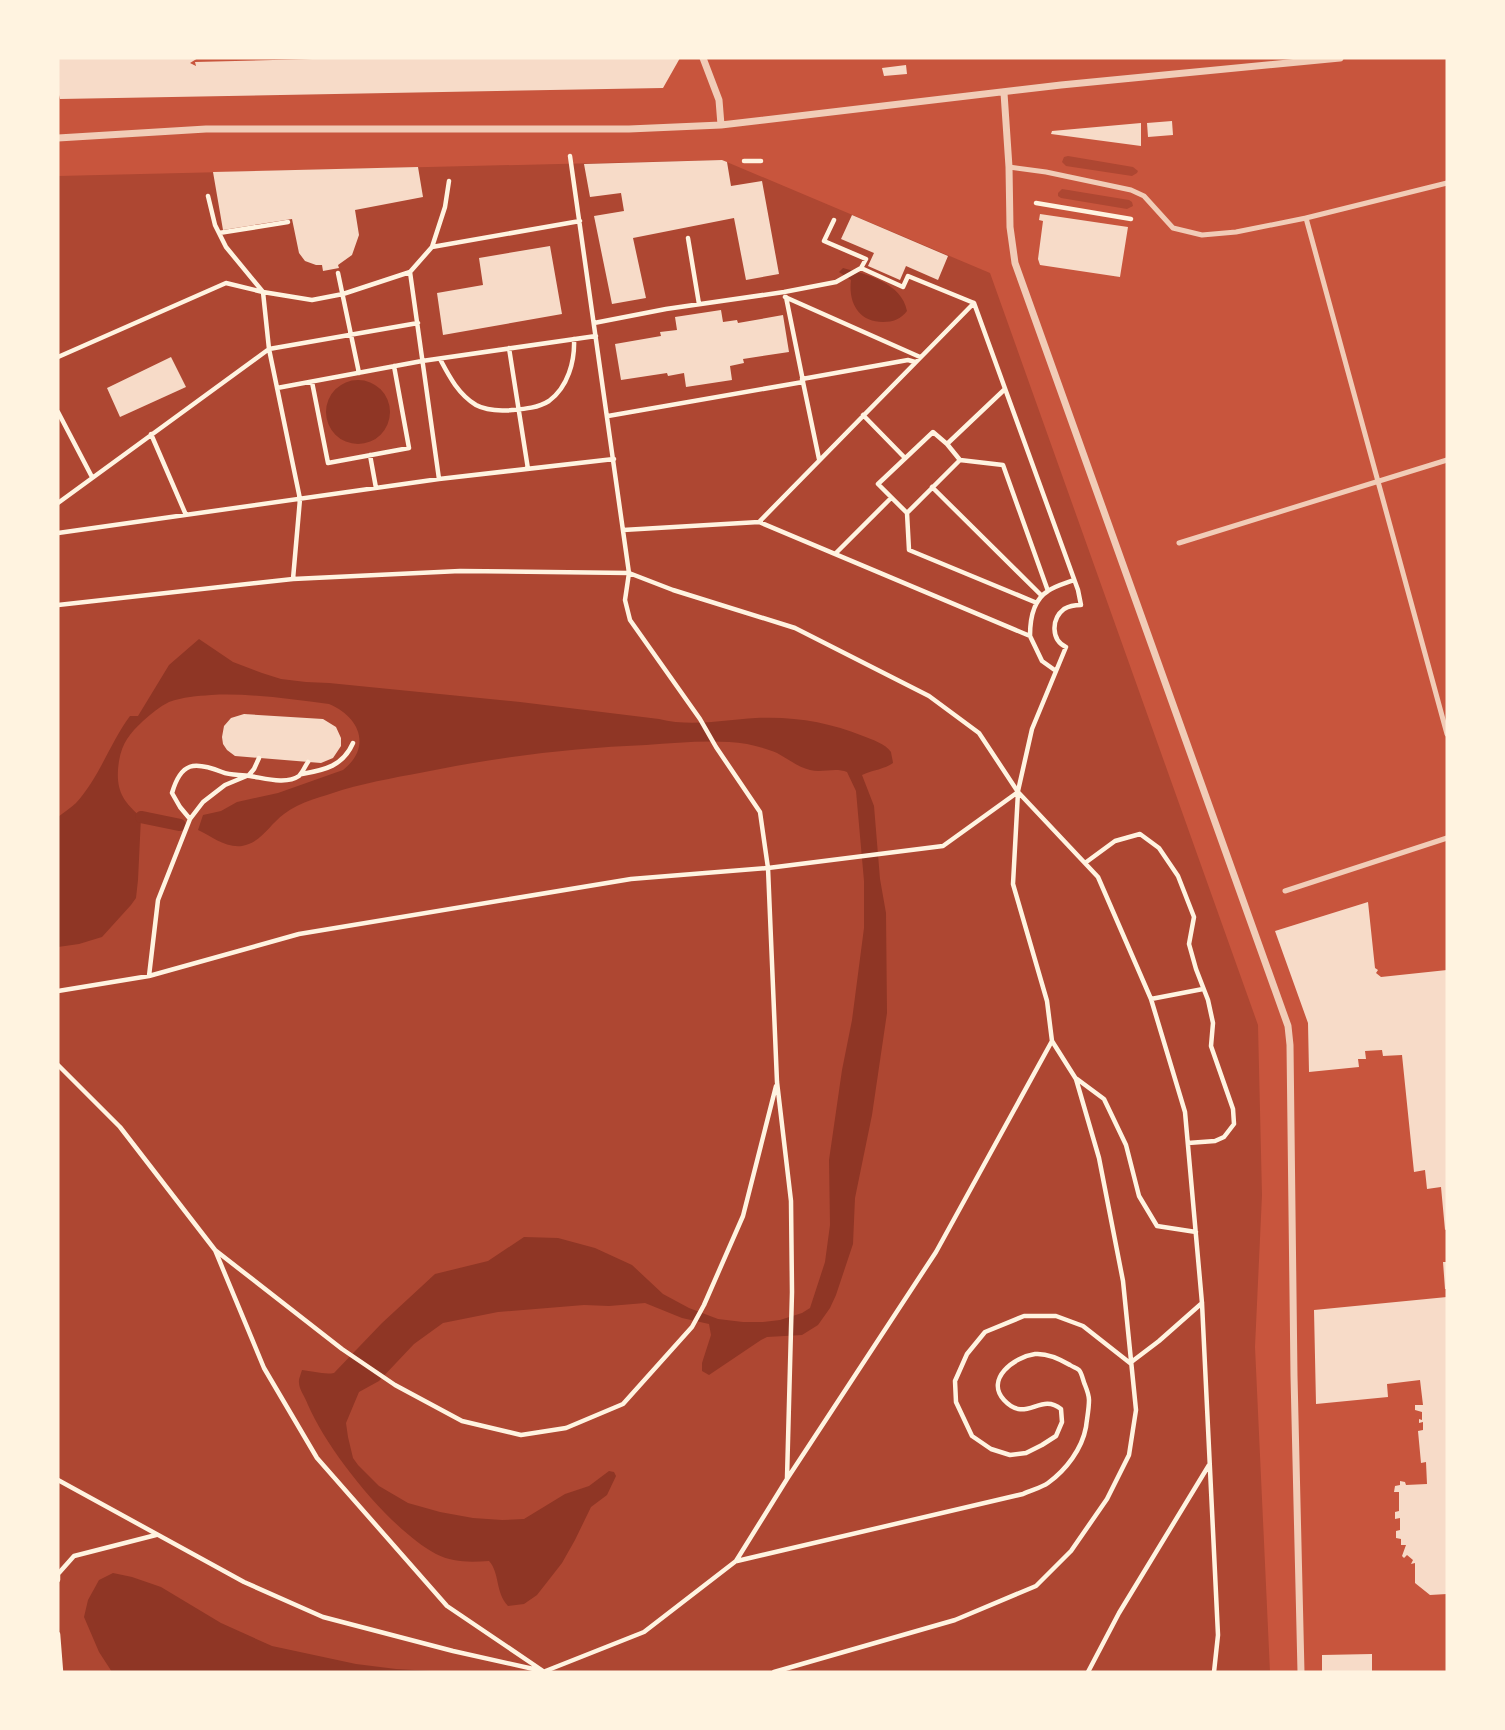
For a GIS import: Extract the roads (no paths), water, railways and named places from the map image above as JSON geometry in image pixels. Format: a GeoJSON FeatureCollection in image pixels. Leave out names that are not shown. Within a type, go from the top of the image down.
{"type":"FeatureCollection","features":[{"type":"Feature","properties":{"kind":"street"},"geometry":{"type":"LineString","coordinates":[[703,58],[719,100],[721,125]]}},
{"type":"Feature","properties":{"kind":"street"},"geometry":{"type":"LineString","coordinates":[[58,138],[206,129],[629,129],[721,125],[1074,84],[1340,58]]}},
{"type":"Feature","properties":{"kind":"street"},"geometry":{"type":"LineString","coordinates":[[1004,93],[1010,227],[1015,263],[1288,1026],[1291,1069],[1301,1672]]}},
{"type":"Feature","properties":{"kind":"lane"},"geometry":{"type":"LineString","coordinates":[[1009,167],[1131,190],[1144,196],[1173,228],[1202,235],[1237,232],[1306,218],[1447,183]]}},
{"type":"Feature","properties":{"kind":"lane"},"geometry":{"type":"LineString","coordinates":[[1306,218],[1447,734]]}},
{"type":"Feature","properties":{"kind":"lane"},"geometry":{"type":"LineString","coordinates":[[1179,542],[1447,460]]}},
{"type":"Feature","properties":{"kind":"lane"},"geometry":{"type":"LineString","coordinates":[[1285,891],[1447,838]]}},
{"type":"Feature","properties":{"kind":"waterway"},"geometry":{"type":"LineString","coordinates":[[141,817],[180,825]]}}]}
